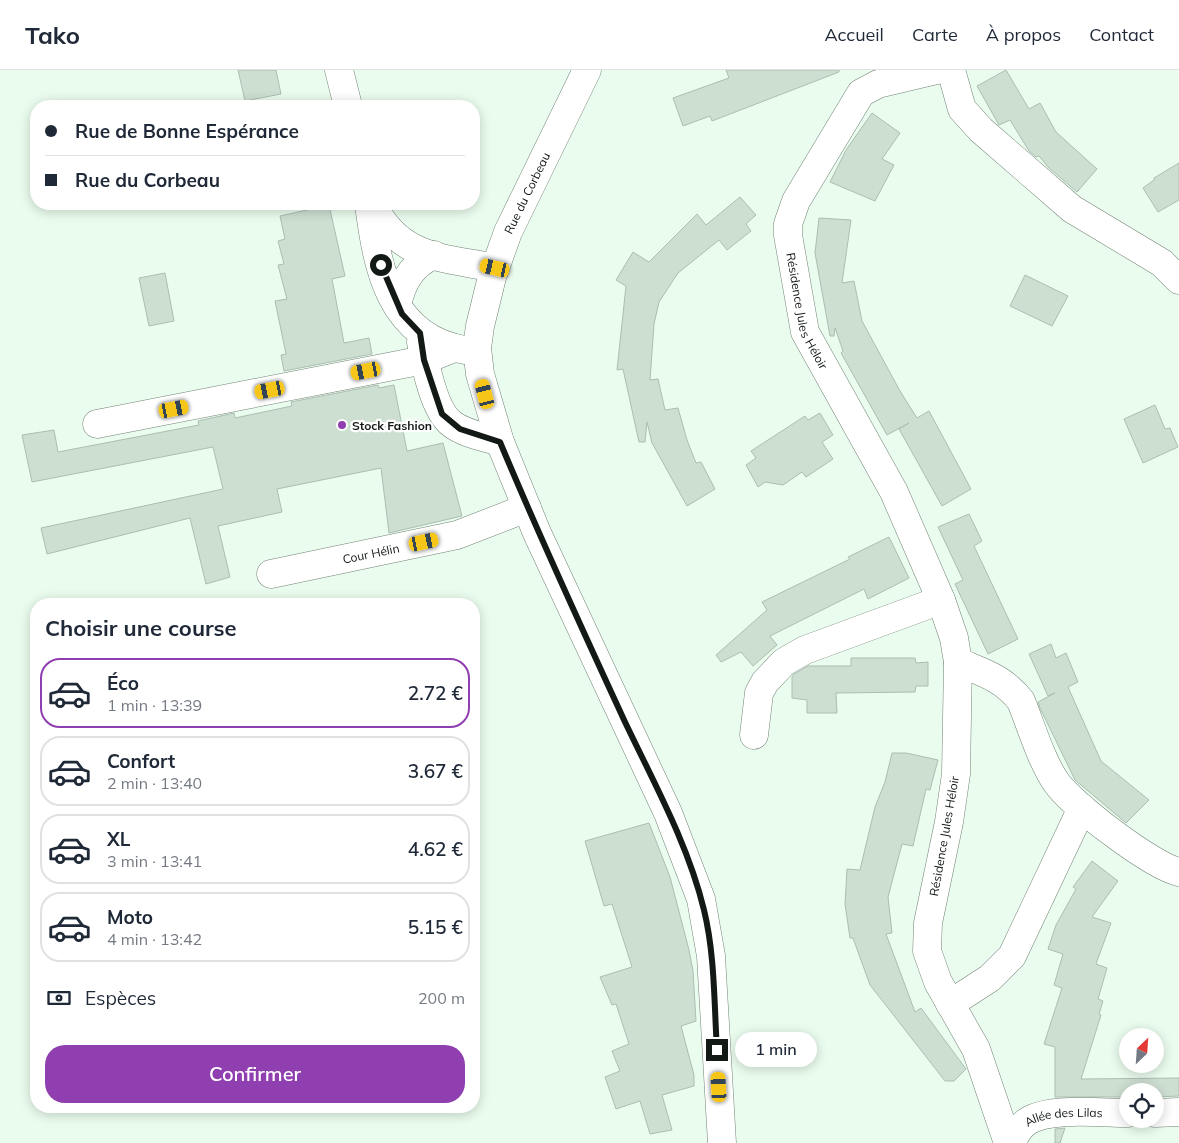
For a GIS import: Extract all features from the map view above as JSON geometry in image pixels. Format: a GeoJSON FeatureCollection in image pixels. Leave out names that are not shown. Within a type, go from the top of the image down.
{"type":"FeatureCollection","features":[{"type":"Feature","properties":{"kind":"street"},"geometry":{"type":"LineString","coordinates":[[339,70],[346,100]]}},
{"type":"Feature","properties":{"kind":"street","name":"Rue du Corbeau"},"geometry":{"type":"LineString","coordinates":[[587,70],[508,232],[495,268],[480,326],[466,350],[480,374],[500,442],[527,508],[668,813],[701,899],[711,956],[722,1143]]}},
{"type":"Feature","properties":{"kind":"street","name":"Résidence Jules Héloir"},"geometry":{"type":"LineString","coordinates":[[937,70],[878,84],[861,93],[796,201],[788,224],[788,235],[805,332],[887,479],[941,600],[954,638],[958,662],[955,790],[926,936],[931,967],[950,1004],[963,1022],[976,1049],[1010,1143]]}},
{"type":"Feature","properties":{"kind":"street"},"geometry":{"type":"LineString","coordinates":[[951,70],[957,98],[970,118],[1072,209],[1162,263],[1179,280]]}},
{"type":"Feature","properties":{"kind":"street"},"geometry":{"type":"LineString","coordinates":[[372,210],[376,248],[384,275],[406,320],[420,333],[436,342],[466,350]]}},
{"type":"Feature","properties":{"kind":"street"},"geometry":{"type":"LineString","coordinates":[[375,210],[384,225],[399,241],[415,250],[495,268]]}},
{"type":"Feature","properties":{"kind":"street"},"geometry":{"type":"LineString","coordinates":[[397,305],[402,285],[409,274],[419,263],[434,255]]}},
{"type":"Feature","properties":{"kind":"street"},"geometry":{"type":"LineString","coordinates":[[420,333],[424,360],[439,408],[447,420],[460,429],[500,442]]}},
{"type":"Feature","properties":{"kind":"street"},"geometry":{"type":"LineString","coordinates":[[97,424],[424,360],[466,350]]}},
{"type":"Feature","properties":{"kind":"street","name":"Cour Hélin"},"geometry":{"type":"LineString","coordinates":[[271,574],[457,535],[527,508]]}},
{"type":"Feature","properties":{"kind":"street"},"geometry":{"type":"LineString","coordinates":[[754,735],[759,693],[765,682],[784,662],[805,650],[941,600]]}},
{"type":"Feature","properties":{"kind":"street"},"geometry":{"type":"LineString","coordinates":[[958,662],[1004,682],[1013,691],[1021,702],[1055,780],[1082,808],[1151,860],[1179,872]]}},
{"type":"Feature","properties":{"kind":"street"},"geometry":{"type":"LineString","coordinates":[[950,1004],[990,978],[1012,956],[1082,808]]}},
{"type":"Feature","properties":{"kind":"street"},"geometry":{"type":"LineString","coordinates":[[1164,1112],[1179,1112]]}},
{"type":"Feature","properties":{"kind":"street","name":"Allée des Lilas"},"geometry":{"type":"LineString","coordinates":[[1010,1143],[1026,1122],[1041,1116],[1119,1113]]}},
{"type":"Feature","properties":{"kind":"building"},"geometry":{"type":"Polygon","coordinates":[[[238,70],[276,70],[281,94],[245,100],[238,70]]]}},
{"type":"Feature","properties":{"kind":"building"},"geometry":{"type":"Polygon","coordinates":[[[726,70],[839,70],[839,72],[712,121],[710,116],[683,126],[673,98],[729,78],[726,70]]]}},
{"type":"Feature","properties":{"kind":"building"},"geometry":{"type":"Polygon","coordinates":[[[1006,70],[1029,109],[1040,103],[1056,132],[1097,169],[1077,192],[1048,167],[1039,156],[1036,157],[1029,151],[1010,120],[999,125],[977,86],[1006,70]]]}},
{"type":"Feature","properties":{"kind":"building"},"geometry":{"type":"Polygon","coordinates":[[[872,113],[900,133],[882,159],[894,165],[875,201],[830,182],[846,150],[872,113]]]}},
{"type":"Feature","properties":{"kind":"building"},"geometry":{"type":"Polygon","coordinates":[[[1179,163],[1179,200],[1158,212],[1143,188],[1154,178],[1179,163]]]}},
{"type":"Feature","properties":{"kind":"building"},"geometry":{"type":"Polygon","coordinates":[[[740,197],[756,215],[746,224],[751,231],[727,250],[719,240],[678,273],[659,302],[654,324],[650,380],[658,379],[665,410],[678,408],[696,463],[701,462],[715,489],[687,506],[652,443],[647,422],[645,442],[639,442],[623,369],[617,370],[626,286],[616,280],[633,252],[649,262],[697,214],[706,225],[740,197]]]}},
{"type":"Feature","properties":{"kind":"building"},"geometry":{"type":"Polygon","coordinates":[[[307,210],[330,210],[345,276],[332,279],[344,343],[369,338],[372,354],[284,371],[281,355],[286,354],[275,301],[287,299],[278,265],[284,264],[278,241],[285,239],[280,216],[307,210]]]}},
{"type":"Feature","properties":{"kind":"building"},"geometry":{"type":"Polygon","coordinates":[[[819,218],[851,220],[842,283],[854,281],[862,321],[900,391],[917,418],[929,411],[971,489],[942,506],[899,429],[909,423],[887,435],[841,353],[843,351],[835,328],[834,336],[830,336],[815,253],[819,218]]]}},
{"type":"Feature","properties":{"kind":"building"},"geometry":{"type":"Polygon","coordinates":[[[165,273],[174,321],[149,326],[139,278],[165,273]]]}},
{"type":"Feature","properties":{"kind":"building"},"geometry":{"type":"Polygon","coordinates":[[[1025,275],[1068,296],[1052,326],[1010,306],[1025,275]]]}},
{"type":"Feature","properties":{"kind":"building"},"geometry":{"type":"Polygon","coordinates":[[[378,385],[379,388],[394,385],[407,451],[443,443],[462,516],[389,533],[381,468],[277,489],[282,512],[218,526],[230,577],[206,584],[190,518],[47,554],[41,528],[223,489],[213,447],[32,482],[22,435],[54,430],[58,452],[199,425],[198,421],[234,413],[235,418],[292,406],[291,402],[378,385]]]}},
{"type":"Feature","properties":{"kind":"building"},"geometry":{"type":"Polygon","coordinates":[[[1155,405],[1165,429],[1170,428],[1178,447],[1143,463],[1124,419],[1155,405]]]}},
{"type":"Feature","properties":{"kind":"building"},"geometry":{"type":"Polygon","coordinates":[[[820,413],[833,435],[822,442],[833,459],[806,477],[802,472],[783,485],[765,482],[758,487],[746,465],[756,458],[751,451],[805,416],[808,420],[820,413]]]}},
{"type":"Feature","properties":{"kind":"building"},"geometry":{"type":"Polygon","coordinates":[[[969,514],[982,541],[974,546],[1018,639],[988,654],[955,584],[963,580],[938,527],[969,514]]]}},
{"type":"Feature","properties":{"kind":"building"},"geometry":{"type":"Polygon","coordinates":[[[889,537],[909,578],[868,599],[864,589],[770,636],[777,645],[753,666],[741,652],[721,662],[716,655],[767,610],[762,602],[850,559],[848,557],[889,537]]]}},
{"type":"Feature","properties":{"kind":"building"},"geometry":{"type":"Polygon","coordinates":[[[1051,644],[1056,658],[1066,653],[1078,682],[1068,687],[1101,761],[1149,800],[1126,823],[1075,780],[1040,708],[1038,702],[1055,693],[1048,696],[1029,654],[1051,644]]]}},
{"type":"Feature","properties":{"kind":"building"},"geometry":{"type":"Polygon","coordinates":[[[851,658],[915,658],[916,663],[928,662],[928,686],[916,686],[915,692],[836,693],[837,713],[807,713],[807,700],[792,698],[792,677],[794,674],[808,666],[851,666],[851,658]]]}},
{"type":"Feature","properties":{"kind":"building"},"geometry":{"type":"Polygon","coordinates":[[[892,753],[906,753],[938,760],[930,790],[926,789],[913,846],[902,844],[888,897],[892,933],[886,934],[915,1012],[921,1008],[966,1069],[954,1081],[945,1081],[870,985],[853,938],[850,938],[845,904],[847,869],[860,870],[875,807],[885,782],[892,753]]]}},
{"type":"Feature","properties":{"kind":"building"},"geometry":{"type":"Polygon","coordinates":[[[649,823],[670,877],[689,950],[693,971],[696,1021],[681,1026],[694,1075],[694,1086],[662,1095],[672,1130],[650,1134],[640,1101],[616,1109],[605,1077],[620,1071],[612,1051],[629,1044],[616,1004],[612,1005],[600,977],[632,967],[612,904],[604,906],[585,841],[649,823]]]}},
{"type":"Feature","properties":{"kind":"building"},"geometry":{"type":"Polygon","coordinates":[[[1092,861],[1118,881],[1092,917],[1111,923],[1096,964],[1107,968],[1098,999],[1103,1001],[1099,1014],[1101,1015],[1081,1079],[1179,1078],[1179,1096],[1164,1097],[1164,1083],[1119,1083],[1119,1097],[1055,1097],[1055,1047],[1044,1044],[1062,988],[1054,985],[1063,954],[1048,949],[1056,925],[1076,889],[1073,887],[1092,861]]]}},
{"type":"Feature","properties":{"kind":"building"},"geometry":{"type":"Polygon","coordinates":[[[1065,1128],[1060,1143],[1055,1143],[1055,1129],[1065,1128]]]}},
{"type":"Feature","properties":{"kind":"place","name":"Stock Fashion"},"geometry":{"type":"Point","coordinates":[342,425]}},
{"type":"Feature","properties":{"kind":"route"},"geometry":{"type":"LineString","coordinates":[[381,265],[402,314],[420,333],[424,360],[442,414],[460,429],[500,442],[537,533],[668,813],[693,875],[705,913],[710,942],[717,1050]]}}]}
